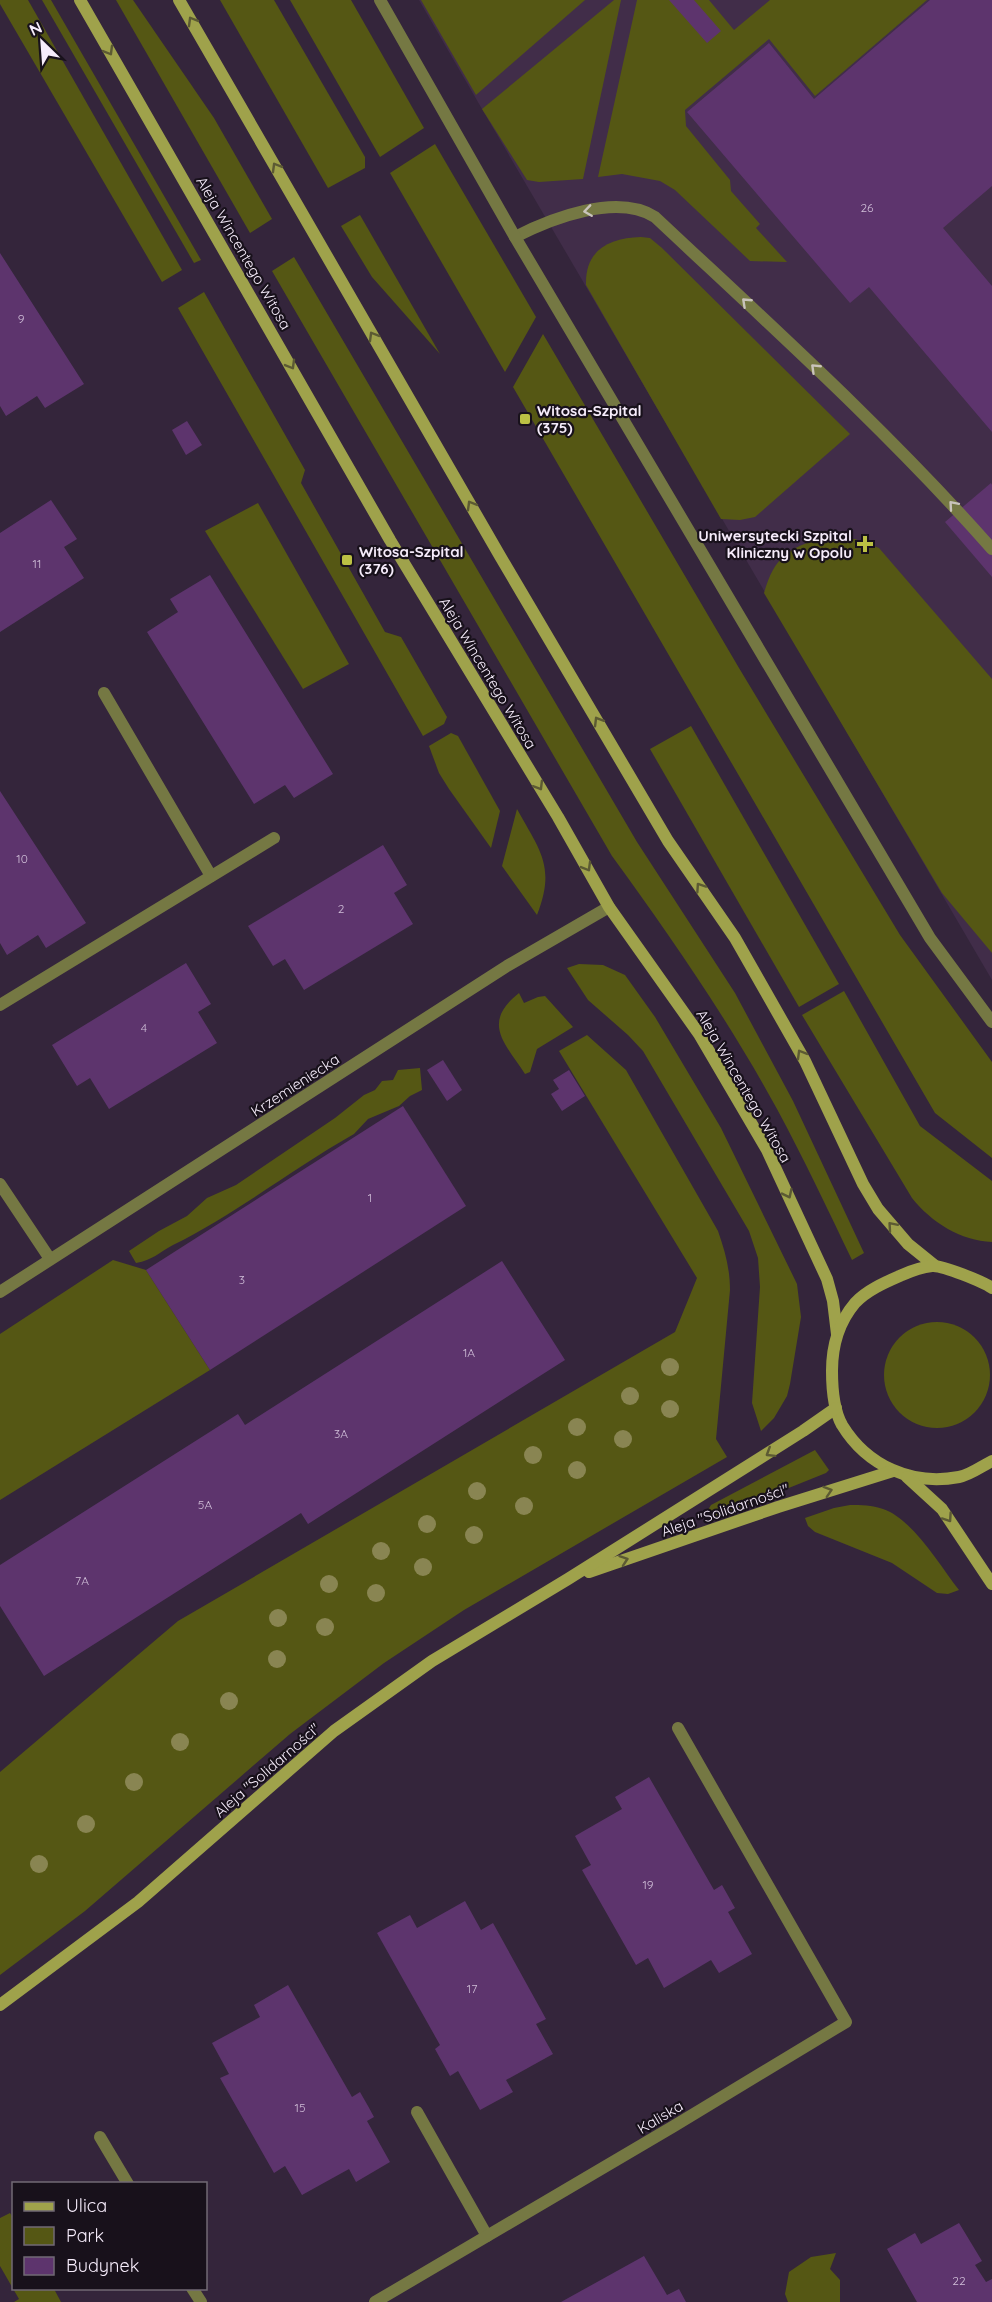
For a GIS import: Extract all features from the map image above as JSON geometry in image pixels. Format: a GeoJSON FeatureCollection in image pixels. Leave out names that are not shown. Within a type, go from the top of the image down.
{"type":"FeatureCollection","features":[{"type":"Feature","properties":{"kind":"street","name":"Aleja Wincentego Witosa"},"geometry":{"type":"LineString","coordinates":[[80,0],[390,540],[558,817],[609,907],[699,1034],[767,1150],[827,1279],[833,1301],[837,1334]]}},
{"type":"Feature","properties":{"kind":"street"},"geometry":{"type":"LineString","coordinates":[[179,0],[668,841],[747,959],[806,1061],[863,1184],[878,1209],[908,1244],[934,1265],[990,1285]]}},
{"type":"Feature","properties":{"kind":"street"},"geometry":{"type":"LineString","coordinates":[[380,0],[515,237],[930,938],[992,1022]]}},
{"type":"Feature","properties":{"kind":"street"},"geometry":{"type":"LineString","coordinates":[[515,237],[567,214],[616,207],[633,207],[646,211],[789,342],[943,493],[992,549]]}},
{"type":"Feature","properties":{"kind":"street"},"geometry":{"type":"LineString","coordinates":[[104,693],[211,876]]}},
{"type":"Feature","properties":{"kind":"street"},"geometry":{"type":"LineString","coordinates":[[0,1005],[274,838]]}},
{"type":"Feature","properties":{"kind":"street","name":"Krzemieniecka"},"geometry":{"type":"LineString","coordinates":[[0,1292],[498,972],[609,907]]}},
{"type":"Feature","properties":{"kind":"street"},"geometry":{"type":"LineString","coordinates":[[0,1184],[50,1259]]}},
{"type":"Feature","properties":{"kind":"street"},"geometry":{"type":"LineString","coordinates":[[934,1265],[881,1284],[855,1303],[837,1334],[832,1358],[832,1387],[836,1408],[842,1424],[875,1461],[908,1477],[936,1479],[961,1477],[992,1461]]}},
{"type":"Feature","properties":{"kind":"street","name":"Aleja \"Solidarności\""},"geometry":{"type":"LineString","coordinates":[[0,2005],[138,1902],[334,1731],[432,1661],[568,1579],[836,1408]]}},
{"type":"Feature","properties":{"kind":"street","name":"Aleja \"Solidarności\""},"geometry":{"type":"LineString","coordinates":[[568,1579],[778,1507],[893,1471]]}},
{"type":"Feature","properties":{"kind":"street"},"geometry":{"type":"LineString","coordinates":[[908,1477],[942,1509],[992,1584]]}},
{"type":"Feature","properties":{"kind":"street","name":"Kaliska"},"geometry":{"type":"LineString","coordinates":[[375,2302],[846,2022],[678,1728]]}},
{"type":"Feature","properties":{"kind":"street"},"geometry":{"type":"LineString","coordinates":[[417,2112],[487,2236]]}},
{"type":"Feature","properties":{"kind":"street"},"geometry":{"type":"LineString","coordinates":[[100,2137],[127,2182]]}},
{"type":"Feature","properties":{"kind":"shaded area","name":"Uniwersytecki Szpital Kliniczny w Opolu"},"geometry":{"type":"Polygon","coordinates":[[[419,0],[992,0],[992,980],[482,109],[419,0]]]}},
{"type":"Feature","properties":{"kind":"green space"},"geometry":{"type":"Polygon","coordinates":[[[0,0],[28,0],[182,270],[162,282],[0,4],[0,0]]]}},
{"type":"Feature","properties":{"kind":"green space"},"geometry":{"type":"Polygon","coordinates":[[[42,0],[51,0],[201,260],[194,263],[42,0]]]}},
{"type":"Feature","properties":{"kind":"green space"},"geometry":{"type":"Polygon","coordinates":[[[116,0],[133,0],[214,118],[272,219],[250,233],[116,0]]]}},
{"type":"Feature","properties":{"kind":"green space"},"geometry":{"type":"Polygon","coordinates":[[[220,0],[274,0],[365,157],[365,168],[328,188],[220,0]]]}},
{"type":"Feature","properties":{"kind":"green space"},"geometry":{"type":"Polygon","coordinates":[[[290,0],[351,0],[424,128],[380,157],[290,0]]]}},
{"type":"Feature","properties":{"kind":"green space"},"geometry":{"type":"Polygon","coordinates":[[[421,0],[585,0],[476,95],[421,0]]]}},
{"type":"Feature","properties":{"kind":"green space"},"geometry":{"type":"Polygon","coordinates":[[[614,0],[621,0],[583,179],[539,182],[527,180],[482,109],[614,0]]]}},
{"type":"Feature","properties":{"kind":"green space"},"geometry":{"type":"Polygon","coordinates":[[[637,0],[709,0],[734,30],[770,0],[927,0],[815,96],[769,39],[685,110],[686,126],[730,180],[731,191],[760,224],[756,228],[787,262],[750,261],[675,190],[660,181],[622,174],[598,177],[637,0]]]}},
{"type":"Feature","properties":{"kind":"green space"},"geometry":{"type":"Polygon","coordinates":[[[435,144],[536,317],[505,372],[390,173],[435,144]]]}},
{"type":"Feature","properties":{"kind":"green space"},"geometry":{"type":"Polygon","coordinates":[[[360,215],[440,354],[372,277],[341,226],[360,215]]]}},
{"type":"Feature","properties":{"kind":"green space"},"geometry":{"type":"Polygon","coordinates":[[[641,237],[650,238],[662,248],[850,434],[755,517],[740,520],[721,519],[586,285],[590,262],[595,254],[610,243],[641,237]]]}},
{"type":"Feature","properties":{"kind":"green space"},"geometry":{"type":"Polygon","coordinates":[[[294,257],[637,842],[735,993],[793,1101],[864,1253],[852,1260],[797,1147],[759,1076],[699,980],[612,856],[272,271],[294,257]]]}},
{"type":"Feature","properties":{"kind":"green space"},"geometry":{"type":"Polygon","coordinates":[[[204,292],[305,470],[301,483],[385,632],[401,637],[447,717],[444,724],[423,736],[178,308],[204,292]]]}},
{"type":"Feature","properties":{"kind":"green space"},"geometry":{"type":"Polygon","coordinates":[[[543,334],[739,668],[900,935],[992,1062],[992,1158],[935,1113],[513,387],[543,334]]]}},
{"type":"Feature","properties":{"kind":"green space"},"geometry":{"type":"Polygon","coordinates":[[[258,503],[349,664],[303,689],[205,531],[258,503]]]}},
{"type":"Feature","properties":{"kind":"green space"},"geometry":{"type":"Polygon","coordinates":[[[824,538],[855,539],[879,548],[992,679],[992,953],[942,893],[764,593],[773,570],[785,555],[801,545],[824,538]]]}},
{"type":"Feature","properties":{"kind":"green space"},"geometry":{"type":"Polygon","coordinates":[[[691,726],[839,984],[799,1007],[650,749],[691,726]]]}},
{"type":"Feature","properties":{"kind":"green space"},"geometry":{"type":"Polygon","coordinates":[[[451,733],[458,736],[500,811],[491,848],[439,773],[429,746],[451,733]]]}},
{"type":"Feature","properties":{"kind":"green space"},"geometry":{"type":"Polygon","coordinates":[[[517,809],[543,859],[545,884],[537,915],[502,866],[517,809]]]}},
{"type":"Feature","properties":{"kind":"green space"},"geometry":{"type":"Polygon","coordinates":[[[579,964],[603,965],[625,975],[655,1017],[721,1128],[797,1284],[801,1317],[790,1384],[787,1396],[774,1418],[761,1431],[752,1403],[760,1287],[758,1258],[749,1231],[643,1051],[588,1000],[567,968],[579,964]]]}},
{"type":"Feature","properties":{"kind":"green space"},"geometry":{"type":"Polygon","coordinates":[[[844,991],[920,1126],[992,1181],[992,1242],[969,1238],[948,1229],[928,1215],[912,1198],[802,1015],[844,991]]]}},
{"type":"Feature","properties":{"kind":"green space"},"geometry":{"type":"Polygon","coordinates":[[[519,993],[524,1003],[545,996],[573,1027],[537,1049],[530,1072],[525,1074],[504,1043],[499,1024],[501,1014],[519,993]]]}},
{"type":"Feature","properties":{"kind":"green space"},"geometry":{"type":"Polygon","coordinates":[[[587,1035],[626,1070],[721,1238],[728,1267],[730,1290],[716,1439],[727,1457],[464,1610],[384,1663],[290,1734],[85,1911],[0,1975],[0,1772],[178,1621],[675,1332],[697,1278],[559,1051],[587,1035]]]}},
{"type":"Feature","properties":{"kind":"green space"},"geometry":{"type":"Polygon","coordinates":[[[420,1068],[422,1090],[410,1096],[399,1106],[368,1119],[354,1134],[219,1220],[151,1258],[136,1263],[129,1251],[187,1216],[207,1198],[236,1185],[335,1118],[364,1095],[375,1090],[382,1081],[393,1080],[398,1070],[420,1068]]]}},
{"type":"Feature","properties":{"kind":"green space"},"geometry":{"type":"Polygon","coordinates":[[[113,1260],[146,1270],[210,1370],[0,1500],[0,1334],[113,1260]]]}},
{"type":"Feature","properties":{"kind":"green space"},"geometry":{"type":"Polygon","coordinates":[[[937,1322],[957,1326],[975,1337],[986,1355],[990,1375],[986,1395],[975,1413],[957,1424],[937,1428],[917,1424],[899,1413],[888,1395],[884,1375],[888,1355],[899,1337],[917,1326],[937,1322]]]}},
{"type":"Feature","properties":{"kind":"green space"},"geometry":{"type":"Polygon","coordinates":[[[815,1450],[829,1470],[826,1473],[719,1516],[709,1512],[711,1505],[815,1450]]]}},
{"type":"Feature","properties":{"kind":"green space"},"geometry":{"type":"Polygon","coordinates":[[[850,1505],[883,1509],[905,1522],[925,1544],[959,1590],[948,1594],[937,1593],[892,1563],[815,1532],[808,1526],[805,1518],[850,1505]]]}},
{"type":"Feature","properties":{"kind":"green space"},"geometry":{"type":"Polygon","coordinates":[[[10,2213],[12,2216],[12,2287],[0,2266],[0,2218],[10,2213]]]}},
{"type":"Feature","properties":{"kind":"green space"},"geometry":{"type":"Polygon","coordinates":[[[836,2253],[830,2269],[840,2280],[840,2302],[788,2302],[785,2294],[789,2272],[811,2257],[836,2253]]]}},
{"type":"Feature","properties":{"kind":"green space"},"geometry":{"type":"Polygon","coordinates":[[[14,2290],[55,2290],[61,2302],[14,2302],[19,2299],[14,2290]]]}},
{"type":"Feature","properties":{"kind":"building"},"geometry":{"type":"Polygon","coordinates":[[[669,0],[694,0],[721,31],[707,43],[669,0]]]}},
{"type":"Feature","properties":{"kind":"building"},"geometry":{"type":"Polygon","coordinates":[[[930,0],[992,0],[992,186],[943,228],[992,286],[992,432],[869,287],[850,303],[687,112],[769,43],[814,99],[930,0]]]}},
{"type":"Feature","properties":{"kind":"building"},"geometry":{"type":"Polygon","coordinates":[[[0,253],[84,384],[45,408],[37,396],[6,416],[0,406],[0,253]]]}},
{"type":"Feature","properties":{"kind":"building"},"geometry":{"type":"Polygon","coordinates":[[[187,421],[202,445],[186,455],[172,430],[187,421]]]}},
{"type":"Feature","properties":{"kind":"building"},"geometry":{"type":"Polygon","coordinates":[[[991,483],[992,485],[992,577],[945,522],[991,483]]]}},
{"type":"Feature","properties":{"kind":"building"},"geometry":{"type":"Polygon","coordinates":[[[51,500],[77,539],[64,547],[84,578],[0,632],[0,533],[51,500]]]}},
{"type":"Feature","properties":{"kind":"building"},"geometry":{"type":"Polygon","coordinates":[[[210,575],[333,774],[294,798],[285,785],[254,804],[147,632],[178,612],[170,599],[210,575]]]}},
{"type":"Feature","properties":{"kind":"building"},"geometry":{"type":"Polygon","coordinates":[[[0,791],[86,923],[46,948],[38,935],[7,955],[0,943],[0,791]]]}},
{"type":"Feature","properties":{"kind":"building"},"geometry":{"type":"Polygon","coordinates":[[[383,845],[407,885],[394,893],[413,924],[304,990],[285,959],[273,966],[248,926],[383,845]]]}},
{"type":"Feature","properties":{"kind":"building"},"geometry":{"type":"Polygon","coordinates":[[[186,963],[211,1004],[198,1012],[217,1043],[109,1109],[90,1078],[77,1086],[52,1045],[186,963]]]}},
{"type":"Feature","properties":{"kind":"building"},"geometry":{"type":"Polygon","coordinates":[[[443,1060],[462,1090],[447,1101],[427,1070],[443,1060]]]}},
{"type":"Feature","properties":{"kind":"building"},"geometry":{"type":"Polygon","coordinates":[[[569,1070],[585,1096],[562,1111],[551,1094],[559,1089],[553,1080],[569,1070]]]}},
{"type":"Feature","properties":{"kind":"building"},"geometry":{"type":"Polygon","coordinates":[[[403,1106],[466,1206],[210,1370],[146,1270],[403,1106]]]}},
{"type":"Feature","properties":{"kind":"building"},"geometry":{"type":"Polygon","coordinates":[[[502,1261],[565,1360],[308,1524],[301,1513],[44,1676],[0,1606],[0,1565],[238,1414],[245,1425],[502,1261]]]}},
{"type":"Feature","properties":{"kind":"building"},"geometry":{"type":"Polygon","coordinates":[[[649,1777],[714,1890],[722,1885],[735,1908],[728,1912],[752,1954],[719,1973],[711,1960],[664,1988],[648,1958],[636,1965],[582,1870],[591,1865],[575,1836],[622,1809],[615,1797],[649,1777]]]}},
{"type":"Feature","properties":{"kind":"building"},"geometry":{"type":"Polygon","coordinates":[[[465,1901],[481,1930],[493,1923],[546,2019],[536,2024],[553,2054],[506,2080],[513,2092],[480,2110],[458,2071],[450,2076],[435,2049],[440,2045],[377,1933],[410,1915],[417,1928],[465,1901]]]}},
{"type":"Feature","properties":{"kind":"building"},"geometry":{"type":"Polygon","coordinates":[[[288,1985],[352,2097],[360,2092],[374,2117],[367,2121],[390,2162],[356,2182],[349,2169],[302,2195],[285,2166],[274,2173],[220,2078],[229,2074],[212,2043],[260,2017],[254,2005],[288,1985]]]}},
{"type":"Feature","properties":{"kind":"building"},"geometry":{"type":"Polygon","coordinates":[[[959,2223],[982,2261],[975,2265],[986,2282],[992,2279],[992,2302],[917,2302],[887,2249],[915,2233],[921,2244],[959,2223]]]}},
{"type":"Feature","properties":{"kind":"building"},"geometry":{"type":"Polygon","coordinates":[[[644,2256],[667,2295],[679,2289],[686,2302],[561,2302],[644,2256]]]}},
{"type":"Feature","properties":{"kind":"place","name":"Witosa-Szpital (375)"},"geometry":{"type":"Point","coordinates":[525,419]}},
{"type":"Feature","properties":{"kind":"place","name":"Uniwersytecki Szpital Kliniczny w Opolu"},"geometry":{"type":"Point","coordinates":[865,544]}},
{"type":"Feature","properties":{"kind":"place","name":"Witosa-Szpital (376)"},"geometry":{"type":"Point","coordinates":[347,560]}}]}
